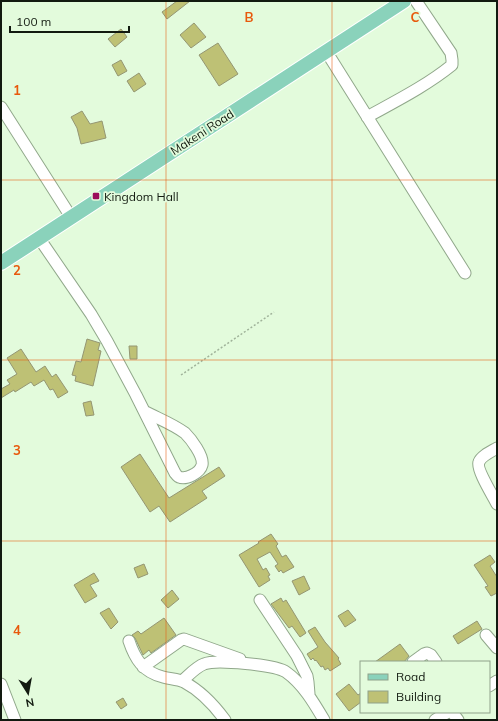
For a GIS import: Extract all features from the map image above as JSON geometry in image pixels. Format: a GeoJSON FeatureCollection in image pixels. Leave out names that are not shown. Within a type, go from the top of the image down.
{"type":"FeatureCollection","features":[{"type":"Feature","properties":{"kind":"main road","name":"Makeni Road"},"geometry":{"type":"LineString","coordinates":[[1,263],[404,1]]}},
{"type":"Feature","properties":{"kind":"street"},"geometry":{"type":"LineString","coordinates":[[367,117],[440,75],[452,65],[451,53],[416,1]]}},
{"type":"Feature","properties":{"kind":"street"},"geometry":{"type":"LineString","coordinates":[[326,51],[466,273]]}},
{"type":"Feature","properties":{"kind":"street"},"geometry":{"type":"LineString","coordinates":[[1,107],[72,217]]}},
{"type":"Feature","properties":{"kind":"street"},"geometry":{"type":"LineString","coordinates":[[39,238],[91,314],[144,410],[175,473],[179,477],[185,478],[200,470],[202,465],[201,457],[195,445],[185,433],[144,410]]}},
{"type":"Feature","properties":{"kind":"street"},"geometry":{"type":"LineString","coordinates":[[497,448],[483,457],[479,461],[479,465],[497,504]]}},
{"type":"Feature","properties":{"kind":"street"},"geometry":{"type":"LineString","coordinates":[[260,600],[297,656],[307,676],[308,694]]}},
{"type":"Feature","properties":{"kind":"street"},"geometry":{"type":"LineString","coordinates":[[486,635],[497,648]]}},
{"type":"Feature","properties":{"kind":"street"},"geometry":{"type":"LineString","coordinates":[[143,667],[180,640],[184,639],[255,665]]}},
{"type":"Feature","properties":{"kind":"street"},"geometry":{"type":"LineString","coordinates":[[128,641],[135,657],[143,667],[161,677],[182,681],[197,689],[226,720]]}},
{"type":"Feature","properties":{"kind":"street"},"geometry":{"type":"LineString","coordinates":[[415,661],[427,653],[431,655],[435,661]]}},
{"type":"Feature","properties":{"kind":"street"},"geometry":{"type":"LineString","coordinates":[[182,681],[200,666],[209,662],[234,662],[285,671],[308,694],[324,720]]}},
{"type":"Feature","properties":{"kind":"street"},"geometry":{"type":"LineString","coordinates":[[1,684],[15,720]]}},
{"type":"Feature","properties":{"kind":"street"},"geometry":{"type":"LineString","coordinates":[[436,720],[446,713]]}},
{"type":"Feature","properties":{"kind":"path"},"geometry":{"type":"LineString","coordinates":[[181,375],[274,312]]}},
{"type":"Feature","properties":{"kind":"building"},"geometry":{"type":"Polygon","coordinates":[[[177,1],[190,1],[167,19],[162,12],[177,1]]]}},
{"type":"Feature","properties":{"kind":"building"},"geometry":{"type":"Polygon","coordinates":[[[194,23],[206,37],[191,48],[180,35],[194,23]]]}},
{"type":"Feature","properties":{"kind":"building"},"geometry":{"type":"Polygon","coordinates":[[[121,29],[127,37],[115,47],[108,39],[121,29]]]}},
{"type":"Feature","properties":{"kind":"building"},"geometry":{"type":"Polygon","coordinates":[[[218,43],[238,74],[219,86],[199,55],[218,43]]]}},
{"type":"Feature","properties":{"kind":"building"},"geometry":{"type":"Polygon","coordinates":[[[121,60],[127,71],[118,76],[112,65],[121,60]]]}},
{"type":"Feature","properties":{"kind":"building"},"geometry":{"type":"Polygon","coordinates":[[[139,73],[146,84],[134,92],[127,81],[139,73]]]}},
{"type":"Feature","properties":{"kind":"building"},"geometry":{"type":"Polygon","coordinates":[[[82,111],[90,124],[102,121],[106,138],[81,144],[77,128],[71,117],[82,111]]]}},
{"type":"Feature","properties":{"kind":"building"},"geometry":{"type":"Polygon","coordinates":[[[87,339],[100,343],[98,350],[101,351],[93,386],[75,381],[76,376],[72,375],[76,361],[81,362],[87,339]]]}},
{"type":"Feature","properties":{"kind":"building"},"geometry":{"type":"Polygon","coordinates":[[[129,346],[137,346],[137,359],[130,359],[129,346]]]}},
{"type":"Feature","properties":{"kind":"building"},"geometry":{"type":"Polygon","coordinates":[[[21,349],[36,372],[45,366],[52,377],[56,374],[68,392],[58,398],[53,389],[50,390],[44,380],[34,386],[31,382],[15,392],[14,390],[1,398],[1,389],[10,384],[7,380],[17,374],[7,358],[21,349]]]}},
{"type":"Feature","properties":{"kind":"building"},"geometry":{"type":"Polygon","coordinates":[[[91,401],[94,415],[86,416],[83,403],[91,401]]]}},
{"type":"Feature","properties":{"kind":"building"},"geometry":{"type":"Polygon","coordinates":[[[140,454],[169,498],[219,467],[225,476],[202,491],[207,498],[170,522],[159,506],[150,512],[121,467],[140,454]]]}},
{"type":"Feature","properties":{"kind":"building"},"geometry":{"type":"Polygon","coordinates":[[[271,534],[278,544],[276,546],[282,557],[286,555],[294,567],[283,573],[281,570],[279,572],[275,566],[278,564],[270,552],[257,559],[263,570],[266,568],[270,575],[268,576],[270,580],[259,587],[239,555],[271,534]]]}},
{"type":"Feature","properties":{"kind":"building"},"geometry":{"type":"Polygon","coordinates":[[[490,555],[495,562],[490,566],[497,577],[497,593],[491,596],[485,587],[488,586],[474,565],[490,555]]]}},
{"type":"Feature","properties":{"kind":"building"},"geometry":{"type":"Polygon","coordinates":[[[144,564],[148,574],[138,578],[134,568],[144,564]]]}},
{"type":"Feature","properties":{"kind":"building"},"geometry":{"type":"Polygon","coordinates":[[[94,573],[99,581],[90,585],[97,596],[85,603],[74,585],[94,573]]]}},
{"type":"Feature","properties":{"kind":"building"},"geometry":{"type":"Polygon","coordinates":[[[304,576],[310,589],[299,595],[292,581],[304,576]]]}},
{"type":"Feature","properties":{"kind":"building"},"geometry":{"type":"Polygon","coordinates":[[[172,590],[179,599],[168,608],[161,600],[172,590]]]}},
{"type":"Feature","properties":{"kind":"building"},"geometry":{"type":"Polygon","coordinates":[[[281,598],[283,602],[286,600],[306,633],[300,637],[292,626],[289,628],[271,604],[281,598]]]}},
{"type":"Feature","properties":{"kind":"building"},"geometry":{"type":"Polygon","coordinates":[[[109,608],[118,622],[111,629],[100,613],[109,608]]]}},
{"type":"Feature","properties":{"kind":"building"},"geometry":{"type":"Polygon","coordinates":[[[348,610],[356,620],[345,627],[338,616],[348,610]]]}},
{"type":"Feature","properties":{"kind":"building"},"geometry":{"type":"Polygon","coordinates":[[[164,618],[176,635],[151,653],[149,650],[143,655],[132,635],[138,631],[141,634],[164,618]]]}},
{"type":"Feature","properties":{"kind":"building"},"geometry":{"type":"Polygon","coordinates":[[[477,621],[482,629],[458,644],[453,636],[477,621]]]}},
{"type":"Feature","properties":{"kind":"building"},"geometry":{"type":"Polygon","coordinates":[[[315,627],[325,642],[339,658],[338,659],[341,664],[330,671],[328,668],[325,670],[323,666],[321,667],[313,658],[311,660],[307,654],[318,647],[308,631],[315,627]]]}},
{"type":"Feature","properties":{"kind":"building"},"geometry":{"type":"Polygon","coordinates":[[[400,644],[409,656],[405,661],[376,661],[400,644]]]}},
{"type":"Feature","properties":{"kind":"building"},"geometry":{"type":"Polygon","coordinates":[[[349,684],[358,695],[360,694],[360,703],[349,711],[336,694],[349,684]]]}},
{"type":"Feature","properties":{"kind":"building"},"geometry":{"type":"Polygon","coordinates":[[[123,698],[127,705],[121,709],[116,702],[123,698]]]}},
{"type":"Feature","properties":{"kind":"place","name":"Kingdom Hall"},"geometry":{"type":"Point","coordinates":[96,196]}}]}
